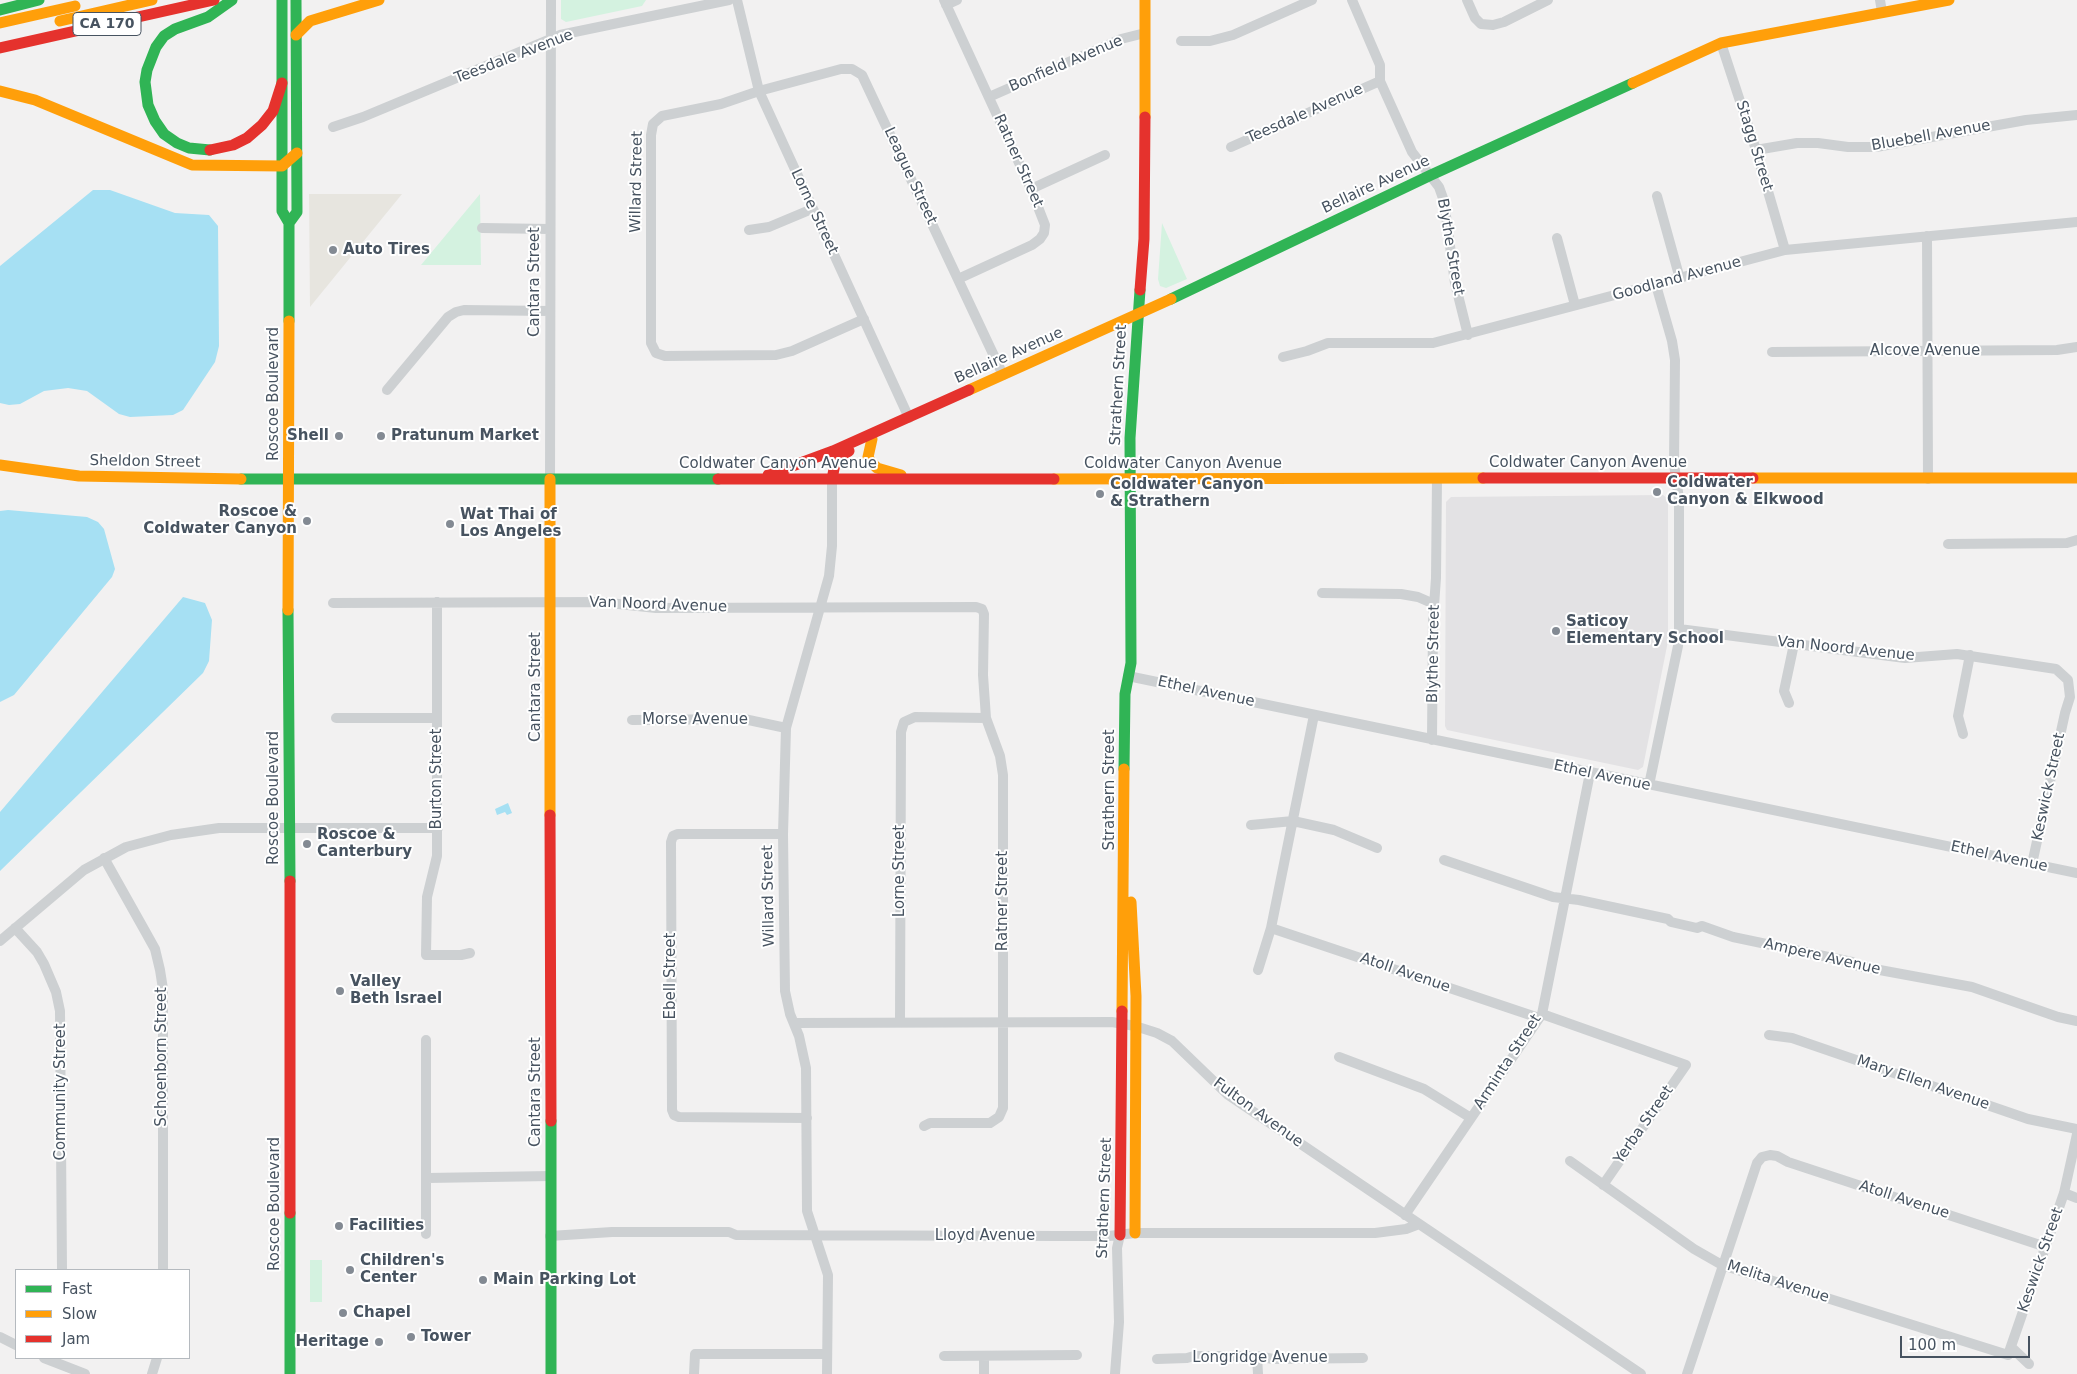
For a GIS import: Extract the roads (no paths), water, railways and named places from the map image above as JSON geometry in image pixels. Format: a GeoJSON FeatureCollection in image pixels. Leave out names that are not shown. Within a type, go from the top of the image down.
{"type":"FeatureCollection","features":[{"type":"Feature","properties":{"kind":"main road"},"geometry":{"type":"LineString","coordinates":[[0,10],[39,0]]}},
{"type":"Feature","properties":{"kind":"main road","name":"CA 170"},"geometry":{"type":"LineString","coordinates":[[0,23],[101,0]]}},
{"type":"Feature","properties":{"kind":"main road"},"geometry":{"type":"LineString","coordinates":[[0,34],[152,0]]}},
{"type":"Feature","properties":{"kind":"main road"},"geometry":{"type":"LineString","coordinates":[[0,40],[182,0]]}},
{"type":"Feature","properties":{"kind":"main road","name":"CA 170"},"geometry":{"type":"LineString","coordinates":[[0,48],[214,0]]}},
{"type":"Feature","properties":{"kind":"main road"},"geometry":{"type":"LineString","coordinates":[[232,0],[208,17],[175,29],[164,36],[156,47],[147,70],[145,82],[148,105],[155,121],[164,134],[177,143],[189,148],[212,150],[233,145],[247,138],[262,126],[273,111],[282,83]]}},
{"type":"Feature","properties":{"kind":"main road","name":"Roscoe Boulevard"},"geometry":{"type":"LineString","coordinates":[[282,0],[282,211],[289,223],[290,1374]]}},
{"type":"Feature","properties":{"kind":"main road","name":"Roscoe Boulevard"},"geometry":{"type":"LineString","coordinates":[[289,223],[298,212],[296,0]]}},
{"type":"Feature","properties":{"kind":"main road"},"geometry":{"type":"LineString","coordinates":[[296,35],[310,21],[379,0]]}},
{"type":"Feature","properties":{"kind":"main road","name":"Strathern Street"},"geometry":{"type":"LineString","coordinates":[[1120,1235],[1122,1157],[1121,1023],[1125,861],[1125,694],[1131,663],[1129,478],[1144,208],[1144,0]]}},
{"type":"Feature","properties":{"kind":"main road","name":"Bellaire Avenue"},"geometry":{"type":"LineString","coordinates":[[758,479],[833,452],[1138,315],[1431,175],[1721,43],[1881,6],[1949,0]]}},
{"type":"Feature","properties":{"kind":"main road"},"geometry":{"type":"LineString","coordinates":[[0,91],[36,100],[192,166],[282,166],[297,153]]}},
{"type":"Feature","properties":{"kind":"main road","name":"Willard Street"},"geometry":{"type":"LineString","coordinates":[[832,479],[836,459],[872,439],[901,426],[909,418]]}},
{"type":"Feature","properties":{"kind":"main road"},"geometry":{"type":"LineString","coordinates":[[872,439],[868,457],[877,468],[917,479]]}},
{"type":"Feature","properties":{"kind":"main road"},"geometry":{"type":"LineString","coordinates":[[832,479],[828,465],[833,452]]}},
{"type":"Feature","properties":{"kind":"main road","name":"Sheldon Street"},"geometry":{"type":"LineString","coordinates":[[0,465],[40,472],[119,478],[289,480]]}},
{"type":"Feature","properties":{"kind":"main road","name":"Coldwater Canyon Avenue"},"geometry":{"type":"LineString","coordinates":[[289,480],[2077,478]]}},
{"type":"Feature","properties":{"kind":"main road","name":"Cantara Street"},"geometry":{"type":"LineString","coordinates":[[550,479],[550,1374]]}},
{"type":"Feature","properties":{"kind":"main road","name":"Strathern Street"},"geometry":{"type":"LineString","coordinates":[[1125,861],[1133,920],[1136,1026],[1135,1233]]}},
{"type":"Feature","properties":{"kind":"street","name":"Cantara Street"},"geometry":{"type":"LineString","coordinates":[[550,479],[551,0]]}},
{"type":"Feature","properties":{"kind":"street","name":"Teesdale Avenue"},"geometry":{"type":"LineString","coordinates":[[333,126],[363,117],[560,36],[729,0]]}},
{"type":"Feature","properties":{"kind":"street","name":"Lorne Street"},"geometry":{"type":"LineString","coordinates":[[737,0],[759,91],[909,418]]}},
{"type":"Feature","properties":{"kind":"street"},"geometry":{"type":"LineString","coordinates":[[945,3],[957,0]]}},
{"type":"Feature","properties":{"kind":"street"},"geometry":{"type":"LineString","coordinates":[[1182,41],[1210,41],[1233,36],[1312,0]]}},
{"type":"Feature","properties":{"kind":"street","name":"Blythe Street"},"geometry":{"type":"LineString","coordinates":[[1352,0],[1380,65],[1380,81],[1412,152],[1439,187],[1446,208],[1455,283],[1468,335]]}},
{"type":"Feature","properties":{"kind":"street"},"geometry":{"type":"LineString","coordinates":[[1467,0],[1475,18],[1481,24],[1493,25],[1504,22],[1548,0]]}},
{"type":"Feature","properties":{"kind":"street","name":"Ratner Street"},"geometry":{"type":"LineString","coordinates":[[945,3],[1046,225],[1040,240],[958,280]]}},
{"type":"Feature","properties":{"kind":"street","name":"Bonfield Avenue"},"geometry":{"type":"LineString","coordinates":[[989,97],[1121,40],[1145,34]]}},
{"type":"Feature","properties":{"kind":"street","name":"Stagg Street"},"geometry":{"type":"LineString","coordinates":[[1721,43],[1756,150],[1785,250]]}},
{"type":"Feature","properties":{"kind":"street","name":"League Street"},"geometry":{"type":"LineString","coordinates":[[759,91],[841,69],[852,69],[862,74],[1003,375]]}},
{"type":"Feature","properties":{"kind":"street","name":"Teesdale Avenue"},"geometry":{"type":"LineString","coordinates":[[1231,148],[1380,81]]}},
{"type":"Feature","properties":{"kind":"street","name":"Willard Street"},"geometry":{"type":"LineString","coordinates":[[759,91],[721,104],[662,116],[653,124],[651,135],[651,343],[656,352],[665,356],[776,355],[864,319]]}},
{"type":"Feature","properties":{"kind":"street","name":"Bluebell Avenue"},"geometry":{"type":"LineString","coordinates":[[1756,150],[1797,143],[1818,143],[1848,148],[1876,147],[2026,120],[2077,114]]}},
{"type":"Feature","properties":{"kind":"street"},"geometry":{"type":"LineString","coordinates":[[1031,189],[1105,155]]}},
{"type":"Feature","properties":{"kind":"street"},"geometry":{"type":"LineString","coordinates":[[1657,196],[1680,279]]}},
{"type":"Feature","properties":{"kind":"street"},"geometry":{"type":"LineString","coordinates":[[749,230],[769,227],[812,209]]}},
{"type":"Feature","properties":{"kind":"street","name":"Goodland Avenue"},"geometry":{"type":"LineString","coordinates":[[1283,357],[1328,343],[1433,343],[1785,250],[2077,222]]}},
{"type":"Feature","properties":{"kind":"street"},"geometry":{"type":"LineString","coordinates":[[482,228],[550,229]]}},
{"type":"Feature","properties":{"kind":"street"},"geometry":{"type":"LineString","coordinates":[[1928,236],[1928,479]]}},
{"type":"Feature","properties":{"kind":"street"},"geometry":{"type":"LineString","coordinates":[[1557,238],[1576,305]]}},
{"type":"Feature","properties":{"kind":"street"},"geometry":{"type":"LineString","coordinates":[[1649,785],[1678,646],[1679,629],[1679,498],[1674,464],[1675,360],[1672,341],[1656,285]]}},
{"type":"Feature","properties":{"kind":"street"},"geometry":{"type":"LineString","coordinates":[[387,390],[448,317],[456,312],[464,310],[550,311]]}},
{"type":"Feature","properties":{"kind":"street","name":"Alcove Avenue"},"geometry":{"type":"LineString","coordinates":[[1772,352],[2058,350],[2077,347]]}},
{"type":"Feature","properties":{"kind":"street","name":"Blythe Street"},"geometry":{"type":"LineString","coordinates":[[1432,740],[1436,478]]}},
{"type":"Feature","properties":{"kind":"street","name":"Willard Street"},"geometry":{"type":"LineString","coordinates":[[827,1374],[828,1275],[807,1211],[806,1068],[804,1053],[790,1014],[785,991],[783,834],[786,728],[828,584],[831,562],[832,479]]}},
{"type":"Feature","properties":{"kind":"street"},"geometry":{"type":"LineString","coordinates":[[1948,544],[2068,543],[2077,540]]}},
{"type":"Feature","properties":{"kind":"street"},"geometry":{"type":"LineString","coordinates":[[1322,593],[1402,594],[1418,597],[1434,604]]}},
{"type":"Feature","properties":{"kind":"street","name":"Burton Street"},"geometry":{"type":"LineString","coordinates":[[437,602],[438,828],[437,856],[426,897],[426,955],[461,955],[470,953]]}},
{"type":"Feature","properties":{"kind":"street","name":"Van Noord Avenue"},"geometry":{"type":"LineString","coordinates":[[333,603],[600,602],[656,608],[976,607],[982,609]]}},
{"type":"Feature","properties":{"kind":"street","name":"Ratner Street"},"geometry":{"type":"LineString","coordinates":[[924,1126],[930,1123],[990,1123],[999,1117],[1003,1108],[1003,775],[1000,756],[986,718],[983,675],[984,614],[982,609]]}},
{"type":"Feature","properties":{"kind":"street","name":"Van Noord Avenue"},"geometry":{"type":"LineString","coordinates":[[1679,629],[1905,658],[1957,654],[1970,655],[2056,669],[2068,680]]}},
{"type":"Feature","properties":{"kind":"street"},"geometry":{"type":"LineString","coordinates":[[1789,703],[1784,691],[1794,644]]}},
{"type":"Feature","properties":{"kind":"street"},"geometry":{"type":"LineString","coordinates":[[1963,734],[1958,716],[1970,655]]}},
{"type":"Feature","properties":{"kind":"street","name":"Ethel Avenue"},"geometry":{"type":"LineString","coordinates":[[1128,676],[2077,873]]}},
{"type":"Feature","properties":{"kind":"street","name":"Keswick Street"},"geometry":{"type":"LineString","coordinates":[[2032,864],[2070,696],[2068,680]]}},
{"type":"Feature","properties":{"kind":"street"},"geometry":{"type":"LineString","coordinates":[[1258,970],[1271,928],[1314,715]]}},
{"type":"Feature","properties":{"kind":"street","name":"Lorne Street"},"geometry":{"type":"LineString","coordinates":[[900,1021],[901,732],[904,722],[915,717],[986,718]]}},
{"type":"Feature","properties":{"kind":"street"},"geometry":{"type":"LineString","coordinates":[[336,718],[437,718]]}},
{"type":"Feature","properties":{"kind":"street","name":"Morse Avenue"},"geometry":{"type":"LineString","coordinates":[[632,720],[744,719],[786,728]]}},
{"type":"Feature","properties":{"kind":"street","name":"Arminta Street"},"geometry":{"type":"LineString","coordinates":[[1405,1215],[1540,1016],[1566,899],[1590,773]]}},
{"type":"Feature","properties":{"kind":"street"},"geometry":{"type":"LineString","coordinates":[[1251,825],[1293,822],[1334,830],[1377,848]]}},
{"type":"Feature","properties":{"kind":"street"},"geometry":{"type":"LineString","coordinates":[[0,941],[84,870],[104,858],[133,845],[196,830],[219,828],[438,828]]}},
{"type":"Feature","properties":{"kind":"street","name":"Ebell Street"},"geometry":{"type":"LineString","coordinates":[[783,834],[678,834],[673,836],[671,842],[672,1110],[674,1115],[679,1117],[807,1118]]}},
{"type":"Feature","properties":{"kind":"street","name":"Schoenborn Street"},"geometry":{"type":"LineString","coordinates":[[104,858],[155,949],[163,989],[163,1269]]}},
{"type":"Feature","properties":{"kind":"street"},"geometry":{"type":"LineString","coordinates":[[1444,860],[1553,897],[1566,899]]}},
{"type":"Feature","properties":{"kind":"street","name":"Ampere Avenue"},"geometry":{"type":"LineString","coordinates":[[1566,899],[1668,919],[1671,922],[1698,928],[1702,926],[1733,937],[1852,962],[1858,966],[1972,987],[2058,1017],[2077,1021]]}},
{"type":"Feature","properties":{"kind":"street","name":"Community Street"},"geometry":{"type":"LineString","coordinates":[[15,928],[37,952],[44,964],[56,992],[60,1011],[62,1269]]}},
{"type":"Feature","properties":{"kind":"street","name":"Atoll Avenue"},"geometry":{"type":"LineString","coordinates":[[1271,928],[1686,1065]]}},
{"type":"Feature","properties":{"kind":"street","name":"Fulton Avenue"},"geometry":{"type":"LineString","coordinates":[[794,1023],[900,1021],[1121,1023],[1157,1033],[1172,1041],[1227,1094],[1639,1374]]}},
{"type":"Feature","properties":{"kind":"street","name":"Mary Ellen Avenue"},"geometry":{"type":"LineString","coordinates":[[1769,1035],[1792,1038],[2028,1119],[2077,1129]]}},
{"type":"Feature","properties":{"kind":"street"},"geometry":{"type":"LineString","coordinates":[[426,1040],[426,1234]]}},
{"type":"Feature","properties":{"kind":"street"},"geometry":{"type":"LineString","coordinates":[[1339,1057],[1424,1089],[1471,1118]]}},
{"type":"Feature","properties":{"kind":"street","name":"Yerba Street"},"geometry":{"type":"LineString","coordinates":[[1603,1185],[1686,1065]]}},
{"type":"Feature","properties":{"kind":"street","name":"Keswick Street"},"geometry":{"type":"LineString","coordinates":[[2010,1351],[2064,1193],[2077,1134]]}},
{"type":"Feature","properties":{"kind":"street","name":"Atoll Avenue"},"geometry":{"type":"LineString","coordinates":[[1722,1265],[1757,1163],[1762,1157],[1770,1155],[2046,1246]]}},
{"type":"Feature","properties":{"kind":"street","name":"Melita Avenue"},"geometry":{"type":"LineString","coordinates":[[1570,1161],[1694,1249],[1722,1265],[2010,1351]]}},
{"type":"Feature","properties":{"kind":"street"},"geometry":{"type":"LineString","coordinates":[[426,1178],[551,1176]]}},
{"type":"Feature","properties":{"kind":"street"},"geometry":{"type":"LineString","coordinates":[[2064,1193],[2077,1198]]}},
{"type":"Feature","properties":{"kind":"street","name":"Lloyd Avenue"},"geometry":{"type":"LineString","coordinates":[[550,1236],[676,1232],[729,1232],[736,1235],[1060,1236],[1135,1233],[1375,1233],[1406,1229],[1419,1224]]}},
{"type":"Feature","properties":{"kind":"street","name":"Strathern Street"},"geometry":{"type":"LineString","coordinates":[[1117,1374],[1116,1357],[1119,1322],[1117,1248],[1120,1235]]}},
{"type":"Feature","properties":{"kind":"street"},"geometry":{"type":"LineString","coordinates":[[1687,1374],[1722,1265]]}},
{"type":"Feature","properties":{"kind":"street"},"geometry":{"type":"LineString","coordinates":[[0,1337],[15,1344]]}},
{"type":"Feature","properties":{"kind":"street"},"geometry":{"type":"LineString","coordinates":[[2010,1351],[2029,1364]]}},
{"type":"Feature","properties":{"kind":"street"},"geometry":{"type":"LineString","coordinates":[[694,1374],[695,1354],[827,1354]]}},
{"type":"Feature","properties":{"kind":"street"},"geometry":{"type":"LineString","coordinates":[[944,1356],[1078,1355]]}},
{"type":"Feature","properties":{"kind":"street","name":"Longridge Avenue"},"geometry":{"type":"LineString","coordinates":[[1157,1359],[1194,1356],[1363,1358]]}},
{"type":"Feature","properties":{"kind":"street"},"geometry":{"type":"LineString","coordinates":[[1257,1356],[1258,1374]]}},
{"type":"Feature","properties":{"kind":"street"},"geometry":{"type":"LineString","coordinates":[[984,1357],[984,1374]]}},
{"type":"Feature","properties":{"kind":"street"},"geometry":{"type":"LineString","coordinates":[[46,1359],[84,1374]]}},
{"type":"Feature","properties":{"kind":"street"},"geometry":{"type":"LineString","coordinates":[[152,1374],[157,1359]]}},
{"type":"Feature","properties":{"kind":"water"},"geometry":{"type":"Polygon","coordinates":[[[93,190],[110,190],[175,213],[209,215],[218,226],[219,346],[215,362],[183,410],[173,415],[130,417],[119,414],[87,391],[68,388],[44,391],[20,404],[9,405],[0,403],[0,266],[93,190]]]}},
{"type":"Feature","properties":{"kind":"water"},"geometry":{"type":"Polygon","coordinates":[[[8,510],[87,517],[98,522],[104,529],[115,569],[112,577],[14,695],[0,702],[0,511],[8,510]]]}},
{"type":"Feature","properties":{"kind":"water"},"geometry":{"type":"Polygon","coordinates":[[[183,597],[205,603],[212,620],[209,661],[203,673],[0,871],[0,812],[183,597]]]}},
{"type":"Feature","properties":{"kind":"water"},"geometry":{"type":"Polygon","coordinates":[[[508,803],[512,813],[507,815],[505,812],[497,815],[495,809],[508,803]]]}},
{"type":"Feature","properties":{"kind":"place","name":"Auto Tires"},"geometry":{"type":"Point","coordinates":[333,250]}},
{"type":"Feature","properties":{"kind":"place","name":"Shell"},"geometry":{"type":"Point","coordinates":[339,436]}},
{"type":"Feature","properties":{"kind":"place","name":"Pratunum Market"},"geometry":{"type":"Point","coordinates":[381,436]}},
{"type":"Feature","properties":{"kind":"place","name":"Coldwater Canyon & Elkwood"},"geometry":{"type":"Point","coordinates":[1657,492]}},
{"type":"Feature","properties":{"kind":"place","name":"Coldwater Canyon & Strathern"},"geometry":{"type":"Point","coordinates":[1100,494]}},
{"type":"Feature","properties":{"kind":"place","name":"Roscoe & Coldwater Canyon"},"geometry":{"type":"Point","coordinates":[307,521]}},
{"type":"Feature","properties":{"kind":"place","name":"Wat Thai of Los Angeles"},"geometry":{"type":"Point","coordinates":[450,524]}},
{"type":"Feature","properties":{"kind":"place","name":"Saticoy Elementary School"},"geometry":{"type":"Point","coordinates":[1556,631]}},
{"type":"Feature","properties":{"kind":"place","name":"Roscoe & Canterbury"},"geometry":{"type":"Point","coordinates":[307,844]}},
{"type":"Feature","properties":{"kind":"place","name":"Valley Beth Israel"},"geometry":{"type":"Point","coordinates":[340,991]}},
{"type":"Feature","properties":{"kind":"place","name":"Facilities"},"geometry":{"type":"Point","coordinates":[339,1226]}},
{"type":"Feature","properties":{"kind":"place","name":"Children's Center"},"geometry":{"type":"Point","coordinates":[350,1270]}},
{"type":"Feature","properties":{"kind":"place","name":"Main Parking Lot"},"geometry":{"type":"Point","coordinates":[483,1280]}},
{"type":"Feature","properties":{"kind":"place","name":"Chapel"},"geometry":{"type":"Point","coordinates":[343,1313]}},
{"type":"Feature","properties":{"kind":"place","name":"Tower"},"geometry":{"type":"Point","coordinates":[411,1337]}},
{"type":"Feature","properties":{"kind":"place","name":"Heritage"},"geometry":{"type":"Point","coordinates":[379,1342]}}]}
